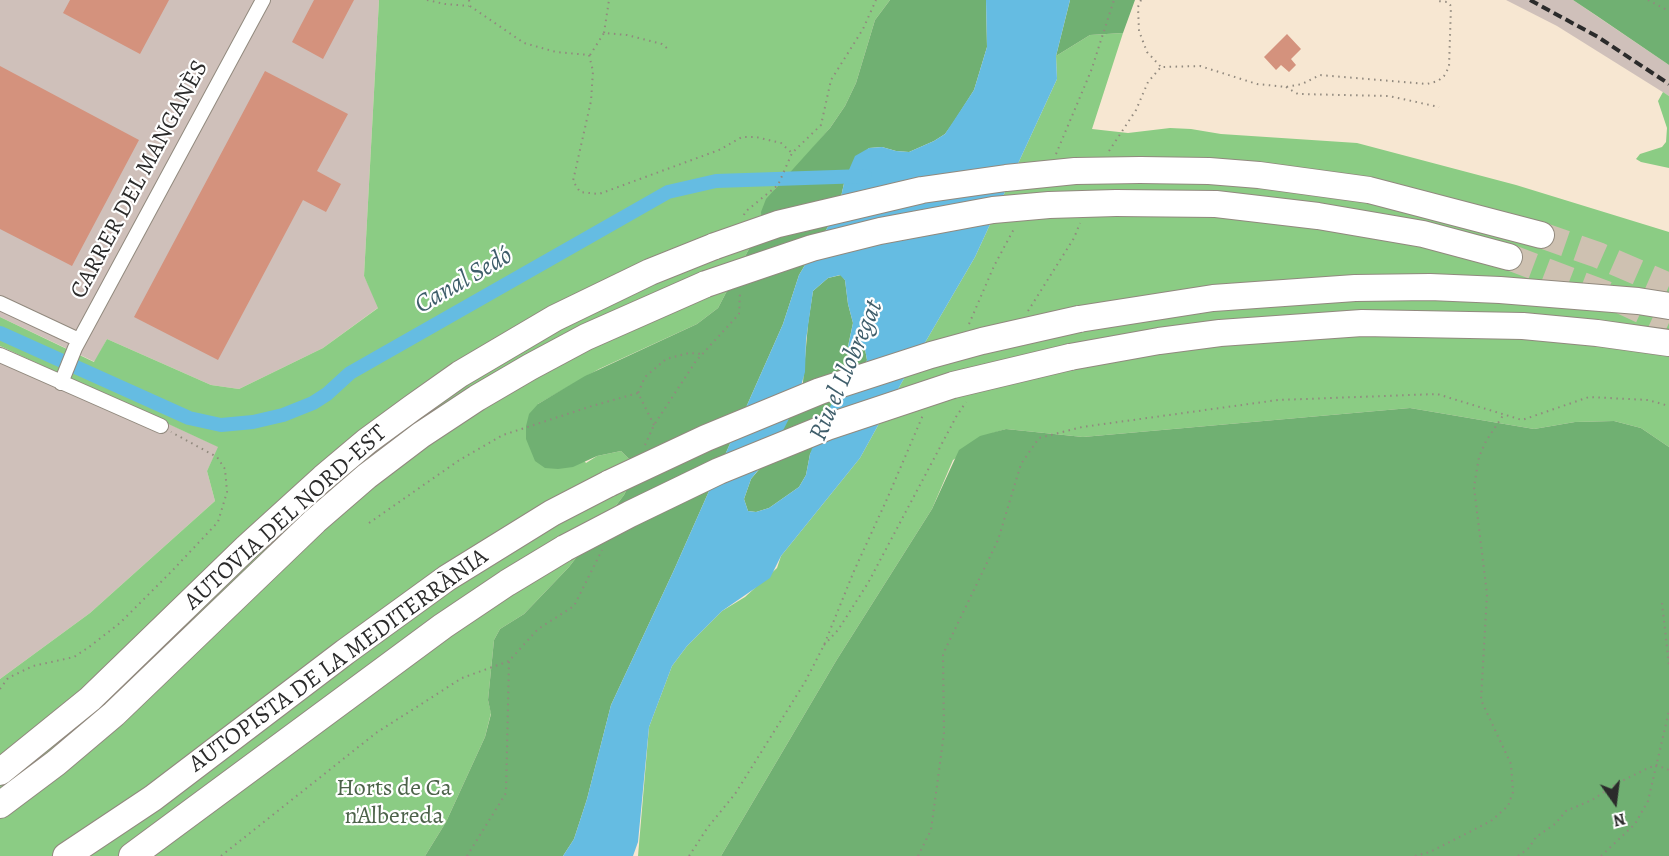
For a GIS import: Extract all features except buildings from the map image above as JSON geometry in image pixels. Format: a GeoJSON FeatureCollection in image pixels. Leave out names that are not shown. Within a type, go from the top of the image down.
{"type":"FeatureCollection","features":[{"type":"Feature","properties":{"kind":"highway","name":"AUTOVIA DEL NORD-EST"},"geometry":{"type":"LineString","coordinates":[[0,772],[90,699],[247,547],[323,478],[367,441],[460,374],[555,318],[650,272],[778,224],[922,190],[1075,171],[1140,170],[1249,175],[1369,190],[1541,235]]}},
{"type":"Feature","properties":{"kind":"highway","name":"AUTOVIA DEL NORD-EST"},"geometry":{"type":"LineString","coordinates":[[0,805],[56,763],[114,714],[315,521],[421,435],[477,398],[548,357],[636,314],[706,284],[812,248],[880,231],[993,210],[1049,205],[1216,204],[1328,217],[1423,234],[1509,257]]}},
{"type":"Feature","properties":{"kind":"highway","name":"AUTOPISTA DE LA MEDITERRÀNIA"},"geometry":{"type":"LineString","coordinates":[[66,856],[153,798],[420,598],[493,549],[552,513],[658,459],[820,391],[942,352],[1079,319],[1213,298],[1289,291],[1430,287],[1627,300],[1669,306]]}},
{"type":"Feature","properties":{"kind":"highway","name":"AUTOPISTA DE LA MEDITERRÀNIA"},"geometry":{"type":"LineString","coordinates":[[132,856],[434,633],[507,583],[565,548],[719,471],[827,427],[953,385],[1070,357],[1220,333],[1362,323],[1523,326],[1669,343]]}},
{"type":"Feature","properties":{"kind":"street","name":"CARRER DEL MANGANÈS"},"geometry":{"type":"LineString","coordinates":[[63,378],[77,344],[262,0]]}},
{"type":"Feature","properties":{"kind":"street"},"geometry":{"type":"LineString","coordinates":[[0,303],[77,344]]}},
{"type":"Feature","properties":{"kind":"street"},"geometry":{"type":"LineString","coordinates":[[0,355],[63,378],[161,426]]}},
{"type":"Feature","properties":{"kind":"path"},"geometry":{"type":"LineString","coordinates":[[427,0],[470,6],[524,43],[556,52],[589,56]]}},
{"type":"Feature","properties":{"kind":"path"},"geometry":{"type":"LineString","coordinates":[[469,0],[470,6]]}},
{"type":"Feature","properties":{"kind":"path"},"geometry":{"type":"LineString","coordinates":[[609,0],[604,33],[589,56],[593,71],[591,101],[573,181],[580,192],[599,194],[719,150],[742,137],[781,143],[792,153],[821,125],[831,80],[863,29],[876,0]]}},
{"type":"Feature","properties":{"kind":"path"},"geometry":{"type":"LineString","coordinates":[[1055,155],[1091,71],[1114,0]]}},
{"type":"Feature","properties":{"kind":"path"},"geometry":{"type":"LineString","coordinates":[[1141,0],[1138,7],[1139,32],[1147,52],[1161,68],[1200,66],[1257,84],[1286,87],[1302,84],[1320,75],[1427,84],[1438,81],[1449,68],[1451,6],[1448,2],[1437,1]]}},
{"type":"Feature","properties":{"kind":"path"},"geometry":{"type":"LineString","coordinates":[[1648,0],[1669,11]]}},
{"type":"Feature","properties":{"kind":"path"},"geometry":{"type":"LineString","coordinates":[[604,33],[627,35],[662,44],[668,49]]}},
{"type":"Feature","properties":{"kind":"path"},"geometry":{"type":"LineString","coordinates":[[1286,87],[1298,94],[1389,96],[1440,107]]}},
{"type":"Feature","properties":{"kind":"path"},"geometry":{"type":"LineString","coordinates":[[968,325],[994,266],[1014,230]]}},
{"type":"Feature","properties":{"kind":"path"},"geometry":{"type":"LineString","coordinates":[[638,393],[645,377],[666,359],[689,353],[702,354]]}},
{"type":"Feature","properties":{"kind":"path"},"geometry":{"type":"LineString","coordinates":[[638,393],[654,425]]}},
{"type":"Feature","properties":{"kind":"path"},"geometry":{"type":"LineString","coordinates":[[369,523],[458,461],[503,435],[638,393]]}},
{"type":"Feature","properties":{"kind":"path"},"geometry":{"type":"LineString","coordinates":[[918,856],[931,830],[944,733],[943,654],[999,540],[1021,464],[1039,438],[1082,428],[1278,400],[1437,394],[1522,420],[1589,397],[1648,400],[1669,406]]}},
{"type":"Feature","properties":{"kind":"path"},"geometry":{"type":"LineString","coordinates":[[1415,856],[1430,852],[1491,821],[1508,806],[1513,792],[1511,764],[1481,700],[1487,594],[1474,487],[1479,457],[1486,441],[1504,414]]}},
{"type":"Feature","properties":{"kind":"path"},"geometry":{"type":"LineString","coordinates":[[689,856],[708,827],[735,794],[781,717],[805,682],[824,645],[923,415]]}},
{"type":"Feature","properties":{"kind":"path"},"geometry":{"type":"LineString","coordinates":[[0,688],[8,678],[33,666],[74,657],[89,647],[120,623],[218,522],[227,492],[225,470],[216,457],[161,426]]}},
{"type":"Feature","properties":{"kind":"path"},"geometry":{"type":"LineString","coordinates":[[1662,603],[1669,665]]}},
{"type":"Feature","properties":{"kind":"path"},"geometry":{"type":"LineString","coordinates":[[221,856],[376,733],[462,678],[509,661]]}},
{"type":"Feature","properties":{"kind":"path"},"geometry":{"type":"LineString","coordinates":[[1601,856],[1635,824],[1648,801],[1669,711]]}},
{"type":"Feature","properties":{"kind":"path"},"geometry":{"type":"LineString","coordinates":[[1656,765],[1669,771]]}},
{"type":"Feature","properties":{"kind":"path"},"geometry":{"type":"LineString","coordinates":[[1518,856],[1529,848],[1536,837],[1555,824],[1566,811],[1592,800],[1616,784],[1656,765]]}},
{"type":"Feature","properties":{"kind":"path"},"geometry":{"type":"LineString","coordinates":[[467,856],[506,793]]}},
{"type":"Feature","properties":{"kind":"shaded area"},"geometry":{"type":"Polygon","coordinates":[[[0,0],[379,0],[364,276],[379,307],[323,348],[239,389],[211,385],[107,339],[95,362],[0,317],[0,0]]]}},
{"type":"Feature","properties":{"kind":"shaded area"},"geometry":{"type":"Polygon","coordinates":[[[1506,0],[1573,0],[1669,65],[1669,96],[1557,26],[1506,0]]]}},
{"type":"Feature","properties":{"kind":"shaded area"},"geometry":{"type":"Polygon","coordinates":[[[0,346],[219,447],[207,471],[215,501],[90,613],[0,679],[0,346]]]}},
{"type":"Feature","properties":{"kind":"green space","name":"Horts de Ca n'Albereda"},"geometry":{"type":"Polygon","coordinates":[[[379,0],[890,0],[875,20],[856,83],[845,106],[830,128],[775,189],[762,224],[718,308],[697,324],[599,369],[538,404],[586,463],[597,456],[621,451],[629,459],[630,483],[624,495],[569,567],[524,614],[500,629],[494,640],[488,700],[491,713],[485,737],[446,822],[425,856],[0,856],[0,679],[90,613],[215,501],[207,471],[218,447],[0,346],[0,317],[94,362],[107,339],[211,385],[239,389],[323,348],[378,308],[364,276],[379,0]]]}},
{"type":"Feature","properties":{"kind":"green space"},"geometry":{"type":"Polygon","coordinates":[[[890,0],[986,0],[987,47],[974,90],[945,134],[909,152],[882,147],[869,148],[851,168],[845,179],[838,210],[799,275],[783,324],[674,570],[611,705],[587,799],[574,839],[563,856],[425,856],[446,822],[485,737],[491,714],[488,700],[494,640],[500,629],[524,614],[569,567],[624,495],[630,483],[629,459],[621,451],[597,456],[573,467],[545,468],[535,461],[526,439],[529,414],[538,404],[585,376],[697,324],[718,308],[762,224],[761,212],[766,199],[830,128],[845,106],[856,83],[875,20],[890,0]]]}},
{"type":"Feature","properties":{"kind":"green space"},"geometry":{"type":"Polygon","coordinates":[[[1070,0],[1135,0],[1123,33],[1090,35],[1056,56],[1070,0]]]}},
{"type":"Feature","properties":{"kind":"green space"},"geometry":{"type":"Polygon","coordinates":[[[1573,0],[1669,0],[1669,65],[1597,16],[1573,0]]]}},
{"type":"Feature","properties":{"kind":"green space"},"geometry":{"type":"Polygon","coordinates":[[[1123,33],[1092,129],[1128,133],[1170,128],[1191,129],[1221,134],[1357,143],[1516,185],[1669,232],[1669,447],[1641,428],[1614,421],[1575,422],[1534,429],[1410,408],[1083,437],[1006,429],[993,433],[953,460],[932,509],[836,661],[721,856],[638,856],[649,727],[672,666],[687,646],[722,611],[745,597],[777,568],[781,556],[860,458],[975,257],[1057,79],[1056,56],[1090,35],[1123,33]]]}},
{"type":"Feature","properties":{"kind":"green space"},"geometry":{"type":"Polygon","coordinates":[[[1663,92],[1669,96],[1669,168],[1636,159],[1640,154],[1662,147],[1666,142],[1667,128],[1658,101],[1663,92]]]}},
{"type":"Feature","properties":{"kind":"green space"},"geometry":{"type":"Polygon","coordinates":[[[841,275],[845,280],[853,323],[848,346],[865,349],[867,360],[865,366],[810,454],[806,475],[799,487],[769,508],[756,512],[748,511],[744,499],[751,479],[767,460],[797,400],[803,382],[813,291],[828,278],[841,275]]]}},
{"type":"Feature","properties":{"kind":"green space"},"geometry":{"type":"Polygon","coordinates":[[[1410,408],[1534,429],[1575,422],[1614,421],[1641,428],[1669,447],[1669,856],[721,856],[836,661],[932,509],[959,450],[980,436],[1006,429],[1083,437],[1410,408]]]}},
{"type":"Feature","properties":{"kind":"water"},"geometry":{"type":"Polygon","coordinates":[[[986,0],[1070,0],[1056,56],[1057,79],[975,257],[860,458],[781,556],[770,578],[722,611],[687,646],[672,666],[649,727],[638,842],[633,856],[563,856],[574,839],[587,799],[611,705],[674,570],[783,324],[799,275],[838,210],[845,179],[855,156],[869,148],[882,147],[909,152],[945,134],[974,90],[987,47],[986,0]],[[840,275],[828,278],[813,291],[806,340],[805,372],[795,407],[771,454],[751,479],[744,499],[748,511],[756,512],[769,508],[799,487],[806,475],[810,454],[822,423],[834,399],[865,366],[867,360],[865,349],[848,347],[853,323],[845,280],[840,275]]]}},
{"type":"Feature","properties":{"kind":"waterway","name":"Canal Sedó"},"geometry":{"type":"LineString","coordinates":[[0,333],[189,418],[221,425],[253,422],[283,415],[313,403],[327,394],[350,373],[668,192],[716,181],[865,176]]}},
{"type":"Feature","properties":{"kind":"tunnel"},"geometry":{"type":"LineString","coordinates":[[1541,235],[1598,255],[1669,286]]}},
{"type":"Feature","properties":{"kind":"tunnel"},"geometry":{"type":"LineString","coordinates":[[1509,257],[1606,294],[1669,323]]}},
{"type":"Feature","properties":{"kind":"railway"},"geometry":{"type":"LineString","coordinates":[[1530,0],[1598,37],[1669,84]]}},
{"type":"Feature","properties":{"kind":"water label","name":"Riu el Llobregat"},"geometry":{"type":"Point","coordinates":[847,371]}}]}
